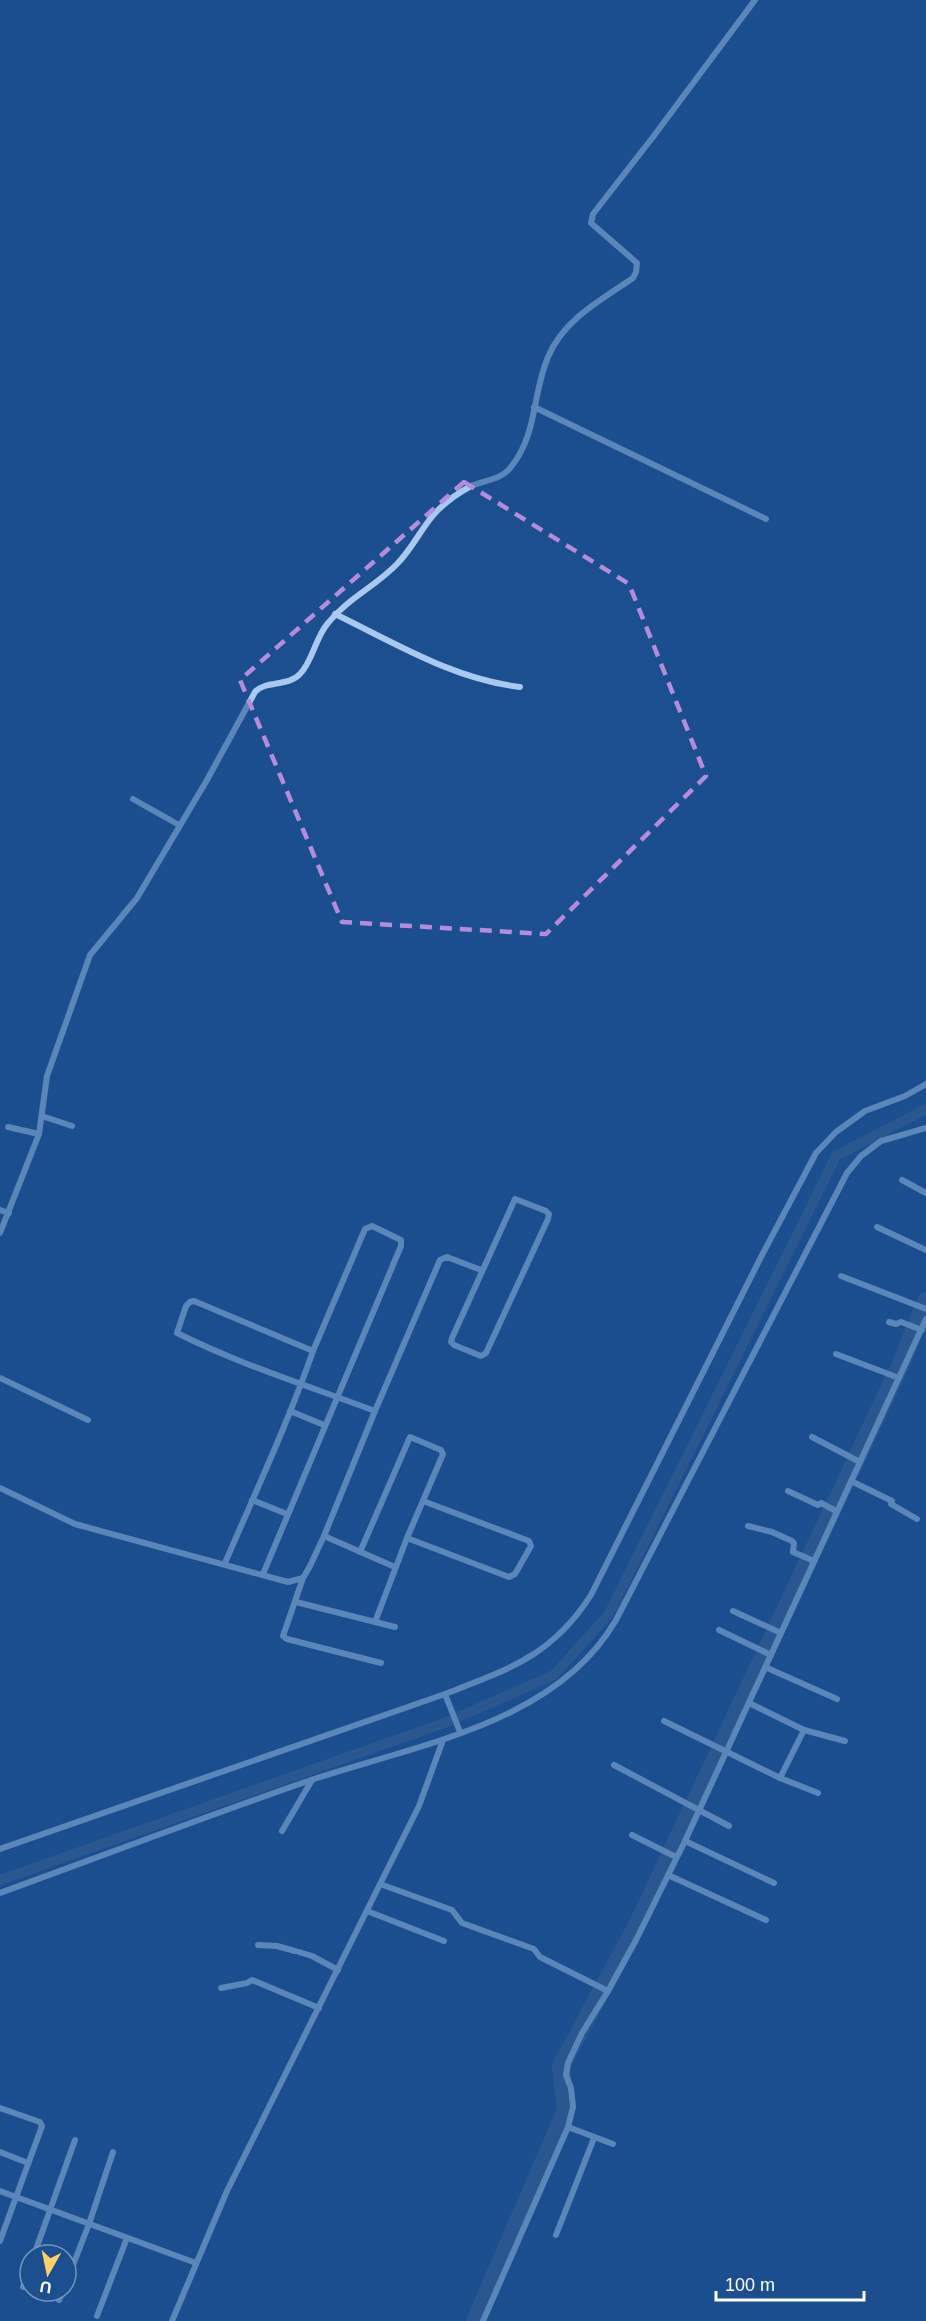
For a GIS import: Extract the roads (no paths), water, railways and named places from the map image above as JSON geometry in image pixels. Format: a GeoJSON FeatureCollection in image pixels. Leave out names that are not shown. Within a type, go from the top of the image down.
{"type":"FeatureCollection","features":[{"type":"Feature","properties":{"kind":"street"},"geometry":{"type":"LineString","coordinates":[[0,1233],[39,1134],[47,1076],[90,955],[137,898],[207,780],[255,692],[259,688],[298,677],[305,668],[320,634],[335,614],[398,563],[439,509],[462,491],[473,485],[502,477],[510,469],[521,453],[532,427],[534,407],[548,357],[561,333],[580,315],[633,278],[636,272],[637,263],[591,223],[592,214],[653,137],[755,0]]}},
{"type":"Feature","properties":{"kind":"street"},"geometry":{"type":"LineString","coordinates":[[534,407],[766,519]]}},
{"type":"Feature","properties":{"kind":"street"},"geometry":{"type":"LineString","coordinates":[[335,614],[438,665],[476,680],[520,687]]}},
{"type":"Feature","properties":{"kind":"street"},"geometry":{"type":"LineString","coordinates":[[133,799],[179,825]]}},
{"type":"Feature","properties":{"kind":"street"},"geometry":{"type":"LineString","coordinates":[[0,1849],[446,1694],[510,1669],[542,1650],[581,1611],[591,1595],[760,1257],[816,1153],[836,1132],[865,1111],[905,1096],[926,1084]]}},
{"type":"Feature","properties":{"kind":"street"},"geometry":{"type":"LineString","coordinates":[[42,1116],[72,1126]]}},
{"type":"Feature","properties":{"kind":"street"},"geometry":{"type":"LineString","coordinates":[[8,1126],[39,1134]]}},
{"type":"Feature","properties":{"kind":"street"},"geometry":{"type":"LineString","coordinates":[[0,1893],[313,1780],[443,1740],[459,1730],[496,1719],[552,1688],[585,1661],[608,1635],[847,1173],[861,1156],[881,1142],[926,1128]]}},
{"type":"Feature","properties":{"kind":"street"},"geometry":{"type":"LineString","coordinates":[[902,1180],[926,1193]]}},
{"type":"Feature","properties":{"kind":"street"},"geometry":{"type":"LineString","coordinates":[[515,1199],[546,1211],[549,1215],[548,1219],[484,1356],[451,1342],[481,1270],[515,1199]]}},
{"type":"Feature","properties":{"kind":"street"},"geometry":{"type":"LineString","coordinates":[[0,1210],[9,1213]]}},
{"type":"Feature","properties":{"kind":"street"},"geometry":{"type":"LineString","coordinates":[[225,1563],[366,1229],[372,1226],[401,1239],[401,1246],[263,1574]]}},
{"type":"Feature","properties":{"kind":"street"},"geometry":{"type":"LineString","coordinates":[[877,1227],[926,1250]]}},
{"type":"Feature","properties":{"kind":"street"},"geometry":{"type":"LineString","coordinates":[[381,1663],[287,1639],[283,1636],[283,1632],[303,1578],[324,1536],[440,1260],[447,1257],[481,1270]]}},
{"type":"Feature","properties":{"kind":"street"},"geometry":{"type":"LineString","coordinates":[[841,1276],[922,1307]]}},
{"type":"Feature","properties":{"kind":"street"},"geometry":{"type":"LineString","coordinates":[[313,1351],[194,1301],[186,1306],[176,1331],[266,1372],[375,1411]]}},
{"type":"Feature","properties":{"kind":"street"},"geometry":{"type":"LineString","coordinates":[[483,2321],[568,2127],[573,2108],[572,2096],[566,2080],[566,2069],[582,2033],[668,1875],[672,1856],[686,1841],[695,1806],[749,1703],[765,1667],[767,1653],[810,1559],[851,1481],[856,1461],[926,1319]]}},
{"type":"Feature","properties":{"kind":"street"},"geometry":{"type":"LineString","coordinates":[[889,1322],[896,1324],[901,1322],[920,1329]]}},
{"type":"Feature","properties":{"kind":"street"},"geometry":{"type":"LineString","coordinates":[[836,1354],[896,1377]]}},
{"type":"Feature","properties":{"kind":"street"},"geometry":{"type":"LineString","coordinates":[[0,1378],[88,1420]]}},
{"type":"Feature","properties":{"kind":"street"},"geometry":{"type":"LineString","coordinates":[[290,1411],[324,1425]]}},
{"type":"Feature","properties":{"kind":"street"},"geometry":{"type":"LineString","coordinates":[[360,1552],[410,1437],[443,1452],[395,1567],[375,1622]]}},
{"type":"Feature","properties":{"kind":"street"},"geometry":{"type":"LineString","coordinates":[[813,1437],[856,1461]]}},
{"type":"Feature","properties":{"kind":"street"},"geometry":{"type":"LineString","coordinates":[[851,1481],[892,1501],[891,1504],[917,1519]]}},
{"type":"Feature","properties":{"kind":"street"},"geometry":{"type":"LineString","coordinates":[[0,1488],[75,1524],[288,1581],[303,1578]]}},
{"type":"Feature","properties":{"kind":"street"},"geometry":{"type":"LineString","coordinates":[[788,1491],[834,1510]]}},
{"type":"Feature","properties":{"kind":"street"},"geometry":{"type":"LineString","coordinates":[[252,1500],[287,1514]]}},
{"type":"Feature","properties":{"kind":"street"},"geometry":{"type":"LineString","coordinates":[[407,1538],[509,1577],[516,1574],[531,1546],[529,1541],[423,1501]]}},
{"type":"Feature","properties":{"kind":"street"},"geometry":{"type":"LineString","coordinates":[[748,1526],[772,1532],[792,1541],[794,1552],[810,1559]]}},
{"type":"Feature","properties":{"kind":"street"},"geometry":{"type":"LineString","coordinates":[[324,1536],[395,1567]]}},
{"type":"Feature","properties":{"kind":"street"},"geometry":{"type":"LineString","coordinates":[[296,1602],[395,1627]]}},
{"type":"Feature","properties":{"kind":"street"},"geometry":{"type":"LineString","coordinates":[[733,1611],[777,1631]]}},
{"type":"Feature","properties":{"kind":"street"},"geometry":{"type":"LineString","coordinates":[[719,1630],[767,1653]]}},
{"type":"Feature","properties":{"kind":"street"},"geometry":{"type":"LineString","coordinates":[[765,1667],[837,1699]]}},
{"type":"Feature","properties":{"kind":"street"},"geometry":{"type":"LineString","coordinates":[[446,1694],[459,1730]]}},
{"type":"Feature","properties":{"kind":"street"},"geometry":{"type":"LineString","coordinates":[[749,1703],[804,1730],[845,1741]]}},
{"type":"Feature","properties":{"kind":"street"},"geometry":{"type":"LineString","coordinates":[[664,1720],[780,1778],[818,1793]]}},
{"type":"Feature","properties":{"kind":"street"},"geometry":{"type":"LineString","coordinates":[[780,1778],[804,1730]]}},
{"type":"Feature","properties":{"kind":"street"},"geometry":{"type":"LineString","coordinates":[[172,2321],[227,2191],[423,1798],[443,1740]]}},
{"type":"Feature","properties":{"kind":"street"},"geometry":{"type":"LineString","coordinates":[[614,1765],[729,1826]]}},
{"type":"Feature","properties":{"kind":"street"},"geometry":{"type":"LineString","coordinates":[[282,1832],[313,1780]]}},
{"type":"Feature","properties":{"kind":"street"},"geometry":{"type":"LineString","coordinates":[[632,1835],[672,1856]]}},
{"type":"Feature","properties":{"kind":"street"},"geometry":{"type":"LineString","coordinates":[[686,1841],[774,1882]]}},
{"type":"Feature","properties":{"kind":"street"},"geometry":{"type":"LineString","coordinates":[[668,1875],[766,1920]]}},
{"type":"Feature","properties":{"kind":"street"},"geometry":{"type":"LineString","coordinates":[[380,1884],[452,1910],[462,1923],[534,1949],[540,1957],[607,1990]]}},
{"type":"Feature","properties":{"kind":"street"},"geometry":{"type":"LineString","coordinates":[[367,1911],[444,1941]]}},
{"type":"Feature","properties":{"kind":"street"},"geometry":{"type":"LineString","coordinates":[[258,1945],[277,1946],[312,1956],[338,1970]]}},
{"type":"Feature","properties":{"kind":"street"},"geometry":{"type":"LineString","coordinates":[[221,1988],[252,1980],[319,2008]]}},
{"type":"Feature","properties":{"kind":"street"},"geometry":{"type":"LineString","coordinates":[[0,2108],[40,2122],[42,2126],[0,2241]]}},
{"type":"Feature","properties":{"kind":"street"},"geometry":{"type":"LineString","coordinates":[[568,2127],[613,2144]]}},
{"type":"Feature","properties":{"kind":"street"},"geometry":{"type":"LineString","coordinates":[[556,2235],[594,2138]]}},
{"type":"Feature","properties":{"kind":"street"},"geometry":{"type":"LineString","coordinates":[[38,2243],[75,2140]]}},
{"type":"Feature","properties":{"kind":"street"},"geometry":{"type":"LineString","coordinates":[[0,2152],[28,2163]]}},
{"type":"Feature","properties":{"kind":"street"},"geometry":{"type":"LineString","coordinates":[[78,2252],[113,2152]]}},
{"type":"Feature","properties":{"kind":"street"},"geometry":{"type":"LineString","coordinates":[[0,2191],[196,2263]]}},
{"type":"Feature","properties":{"kind":"street"},"geometry":{"type":"LineString","coordinates":[[97,2316],[127,2238]]}},
{"type":"Feature","properties":{"kind":"waterway"},"geometry":{"type":"LineString","coordinates":[[0,1880],[447,1722],[554,1675],[609,1614],[836,1156],[926,1109]]}},
{"type":"Feature","properties":{"kind":"waterway"},"geometry":{"type":"LineString","coordinates":[[475,2321],[566,2110],[561,2066],[638,1923],[901,1364],[926,1301]]}}]}
